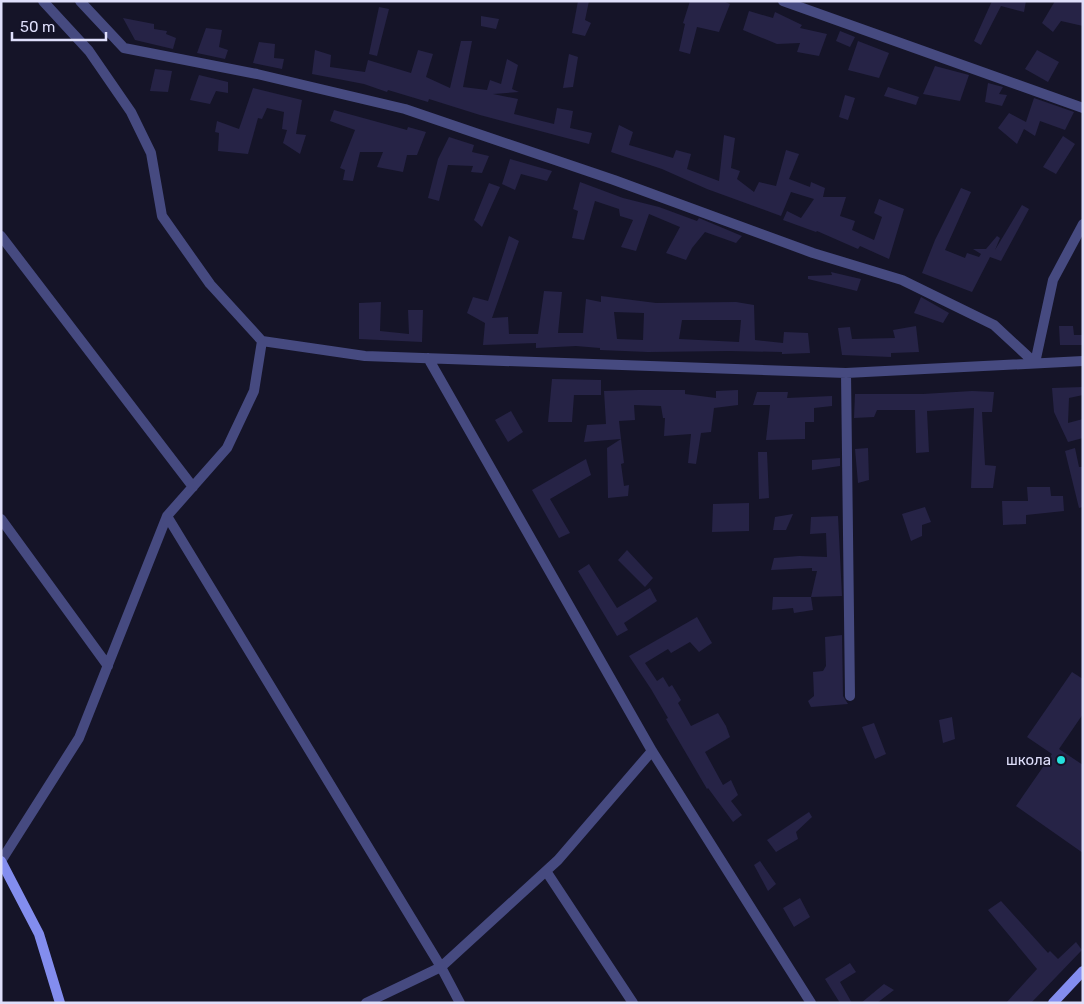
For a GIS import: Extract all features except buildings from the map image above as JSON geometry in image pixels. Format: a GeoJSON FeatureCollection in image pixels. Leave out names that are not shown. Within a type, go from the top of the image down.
{"type":"FeatureCollection","features":[{"type":"Feature","properties":{"kind":"street"},"geometry":{"type":"LineString","coordinates":[[43,1],[89,51],[131,112],[151,153],[162,216],[210,284],[262,341],[365,356],[846,372],[1083,361]]}},
{"type":"Feature","properties":{"kind":"street"},"geometry":{"type":"LineString","coordinates":[[80,1],[124,48],[257,74],[405,108],[614,180],[813,253],[902,280],[994,325],[1035,363]]}},
{"type":"Feature","properties":{"kind":"street"},"geometry":{"type":"LineString","coordinates":[[783,1],[1083,108]]}},
{"type":"Feature","properties":{"kind":"street"},"geometry":{"type":"LineString","coordinates":[[1035,363],[1053,280],[1083,224]]}},
{"type":"Feature","properties":{"kind":"street"},"geometry":{"type":"LineString","coordinates":[[1,236],[193,487]]}},
{"type":"Feature","properties":{"kind":"street"},"geometry":{"type":"LineString","coordinates":[[60,1003],[39,934],[1,861],[79,738],[167,516],[226,448],[254,391],[262,341]]}},
{"type":"Feature","properties":{"kind":"street"},"geometry":{"type":"LineString","coordinates":[[428,358],[652,751],[812,1003]]}},
{"type":"Feature","properties":{"kind":"street"},"geometry":{"type":"LineString","coordinates":[[846,372],[850,696]]}},
{"type":"Feature","properties":{"kind":"street"},"geometry":{"type":"LineString","coordinates":[[167,516],[441,967],[460,1003]]}},
{"type":"Feature","properties":{"kind":"street"},"geometry":{"type":"LineString","coordinates":[[1,519],[108,666]]}},
{"type":"Feature","properties":{"kind":"street"},"geometry":{"type":"LineString","coordinates":[[366,1003],[441,967],[546,871],[652,751]]}},
{"type":"Feature","properties":{"kind":"street"},"geometry":{"type":"LineString","coordinates":[[546,871],[633,1003]]}},
{"type":"Feature","properties":{"kind":"street"},"geometry":{"type":"LineString","coordinates":[[1053,1003],[1083,971]]}},
{"type":"Feature","properties":{"kind":"place","name":"школа"},"geometry":{"type":"Point","coordinates":[1061,760]}}]}
